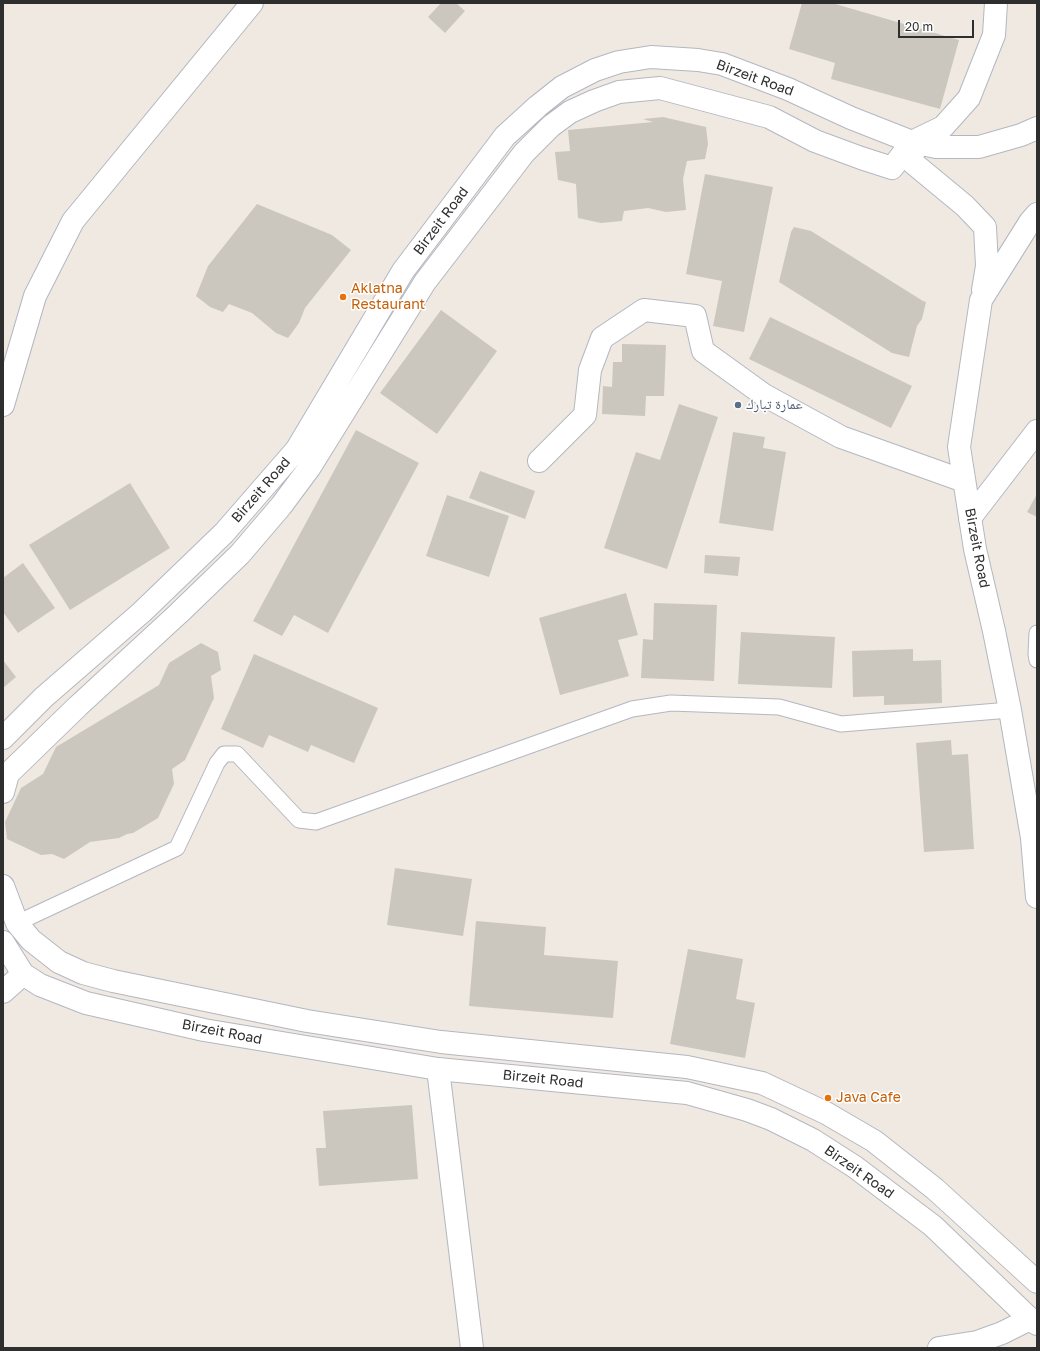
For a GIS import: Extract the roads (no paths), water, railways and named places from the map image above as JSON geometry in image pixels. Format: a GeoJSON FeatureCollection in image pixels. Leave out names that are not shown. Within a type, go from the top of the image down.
{"type":"FeatureCollection","features":[{"type":"Feature","properties":{"kind":"main road"},"geometry":{"type":"LineString","coordinates":[[3,404],[35,296],[73,221],[252,3]]}},
{"type":"Feature","properties":{"kind":"main road"},"geometry":{"type":"LineString","coordinates":[[3,792],[8,774],[240,554],[281,506],[310,467],[425,282],[524,153],[551,126],[570,112],[619,92],[660,88],[768,117],[815,141],[892,168],[912,142],[943,127],[969,98],[994,35],[996,3]]}},
{"type":"Feature","properties":{"kind":"main road","name":"Birzeit Road"},"geometry":{"type":"LineString","coordinates":[[3,738],[44,697],[142,612],[224,533],[297,449],[403,271],[505,136],[538,106],[562,87],[595,70],[619,62],[650,57],[722,64],[788,89],[851,118],[912,142],[936,147],[979,146],[1021,135],[1037,128]]}},
{"type":"Feature","properties":{"kind":"main road"},"geometry":{"type":"LineString","coordinates":[[912,142],[913,163],[965,206],[985,226],[987,266],[981,300]]}},
{"type":"Feature","properties":{"kind":"main road","name":"Birzeit Road"},"geometry":{"type":"LineString","coordinates":[[1037,214],[1030,222],[981,300],[958,447],[975,549],[1010,710],[1032,838],[1037,897]]}},
{"type":"Feature","properties":{"kind":"main road"},"geometry":{"type":"LineString","coordinates":[[403,271],[425,282]]}},
{"type":"Feature","properties":{"kind":"main road"},"geometry":{"type":"LineString","coordinates":[[539,461],[585,415],[590,370],[602,338],[644,310],[695,316],[704,351],[764,395],[841,437],[964,481]]}},
{"type":"Feature","properties":{"kind":"main road"},"geometry":{"type":"LineString","coordinates":[[970,518],[1037,431]]}},
{"type":"Feature","properties":{"kind":"main road"},"geometry":{"type":"LineString","coordinates":[[3,886],[17,923],[31,940],[59,962],[83,973],[113,981],[307,1021],[442,1042],[687,1067],[762,1083],[826,1113],[874,1141],[935,1189],[1037,1282]]}},
{"type":"Feature","properties":{"kind":"main road","name":"Birzeit Road"},"geometry":{"type":"LineString","coordinates":[[3,942],[23,974],[40,985],[86,1003],[197,1028],[438,1069],[687,1093],[747,1110],[772,1119],[813,1140],[855,1167],[933,1226],[1033,1321]]}},
{"type":"Feature","properties":{"kind":"main road"},"geometry":{"type":"LineString","coordinates":[[3,992],[45,951]]}},
{"type":"Feature","properties":{"kind":"main road"},"geometry":{"type":"LineString","coordinates":[[438,1069],[472,1348]]}},
{"type":"Feature","properties":{"kind":"main road"},"geometry":{"type":"LineString","coordinates":[[939,1348],[977,1342],[1033,1321]]}},
{"type":"Feature","properties":{"kind":"lane"},"geometry":{"type":"LineString","coordinates":[[1037,633],[1037,660]]}},
{"type":"Feature","properties":{"kind":"lane"},"geometry":{"type":"LineString","coordinates":[[17,923],[177,848],[217,764],[224,754],[237,754],[299,820],[316,822],[632,708],[671,703],[779,707],[841,724],[1010,710]]}},
{"type":"Feature","properties":{"kind":"place","name":"Aklatna Restaurant"},"geometry":{"type":"Point","coordinates":[343,297]}},
{"type":"Feature","properties":{"kind":"place","name":"عمارة تبارك"},"geometry":{"type":"Point","coordinates":[738,405]}},
{"type":"Feature","properties":{"kind":"place","name":"Java Cafe"},"geometry":{"type":"Point","coordinates":[828,1098]}}]}
